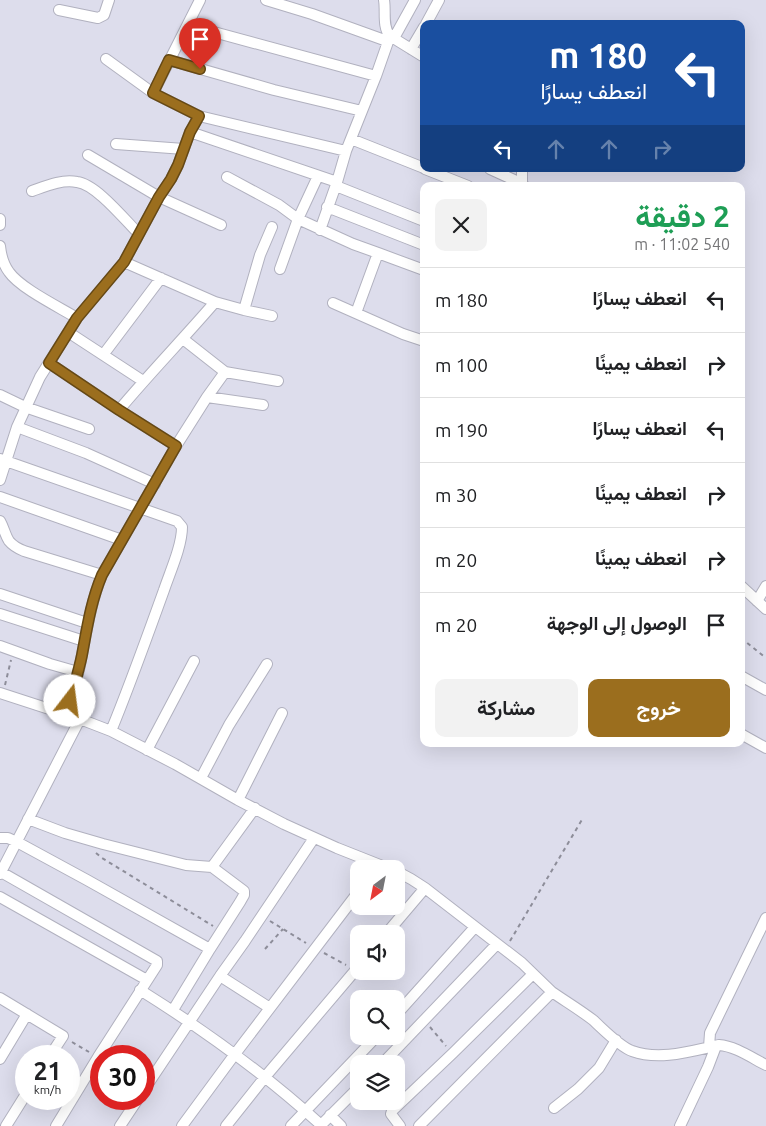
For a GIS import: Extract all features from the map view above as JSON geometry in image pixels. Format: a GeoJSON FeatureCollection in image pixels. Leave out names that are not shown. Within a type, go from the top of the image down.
{"type":"FeatureCollection","features":[{"type":"Feature","properties":{"kind":"street"},"geometry":{"type":"LineString","coordinates":[[59,10],[98,18],[104,15],[109,0]]}},
{"type":"Feature","properties":{"kind":"street"},"geometry":{"type":"LineString","coordinates":[[153,93],[188,25],[198,0]]}},
{"type":"Feature","properties":{"kind":"street"},"geometry":{"type":"LineString","coordinates":[[266,0],[390,38],[420,55]]}},
{"type":"Feature","properties":{"kind":"street"},"geometry":{"type":"LineString","coordinates":[[384,0],[385,27],[390,38]]}},
{"type":"Feature","properties":{"kind":"street"},"geometry":{"type":"LineString","coordinates":[[320,230],[337,184],[346,151],[390,38],[414,0]]}},
{"type":"Feature","properties":{"kind":"street"},"geometry":{"type":"LineString","coordinates":[[428,20],[438,0]]}},
{"type":"Feature","properties":{"kind":"street"},"geometry":{"type":"LineString","coordinates":[[188,25],[376,76]]}},
{"type":"Feature","properties":{"kind":"street"},"geometry":{"type":"LineString","coordinates":[[411,50],[420,34]]}},
{"type":"Feature","properties":{"kind":"street"},"geometry":{"type":"LineString","coordinates":[[106,60],[153,93],[199,116],[346,151]]}},
{"type":"Feature","properties":{"kind":"street"},"geometry":{"type":"LineString","coordinates":[[169,60],[274,90],[362,111]]}},
{"type":"Feature","properties":{"kind":"street"},"geometry":{"type":"LineString","coordinates":[[0,480],[3,460],[40,377],[77,318],[124,262],[159,197],[171,179],[190,132],[199,116]]}},
{"type":"Feature","properties":{"kind":"street"},"geometry":{"type":"LineString","coordinates":[[190,132],[318,176],[420,219]]}},
{"type":"Feature","properties":{"kind":"street"},"geometry":{"type":"LineString","coordinates":[[351,139],[420,166]]}},
{"type":"Feature","properties":{"kind":"street"},"geometry":{"type":"LineString","coordinates":[[116,144],[184,149]]}},
{"type":"Feature","properties":{"kind":"street"},"geometry":{"type":"LineString","coordinates":[[88,155],[159,197],[222,225]]}},
{"type":"Feature","properties":{"kind":"street"},"geometry":{"type":"LineString","coordinates":[[434,172],[458,182]]}},
{"type":"Feature","properties":{"kind":"street"},"geometry":{"type":"LineString","coordinates":[[496,172],[516,182]]}},
{"type":"Feature","properties":{"kind":"street"},"geometry":{"type":"LineString","coordinates":[[280,269],[298,219],[318,176]]}},
{"type":"Feature","properties":{"kind":"street"},"geometry":{"type":"LineString","coordinates":[[226,177],[320,230],[420,269]]}},
{"type":"Feature","properties":{"kind":"street"},"geometry":{"type":"LineString","coordinates":[[32,191],[53,184],[81,182],[90,186],[139,234]]}},
{"type":"Feature","properties":{"kind":"street"},"geometry":{"type":"LineString","coordinates":[[327,207],[420,244]]}},
{"type":"Feature","properties":{"kind":"street"},"geometry":{"type":"LineString","coordinates":[[0,218],[0,225]]}},
{"type":"Feature","properties":{"kind":"street"},"geometry":{"type":"LineString","coordinates":[[244,310],[260,255],[272,227]]}},
{"type":"Feature","properties":{"kind":"street"},"geometry":{"type":"LineString","coordinates":[[0,246],[4,264],[9,273],[34,292],[77,318]]}},
{"type":"Feature","properties":{"kind":"street"},"geometry":{"type":"LineString","coordinates":[[356,313],[378,253]]}},
{"type":"Feature","properties":{"kind":"street"},"geometry":{"type":"LineString","coordinates":[[124,262],[215,302],[272,316]]}},
{"type":"Feature","properties":{"kind":"street"},"geometry":{"type":"LineString","coordinates":[[103,355],[161,278]]}},
{"type":"Feature","properties":{"kind":"street"},"geometry":{"type":"LineString","coordinates":[[119,410],[215,302]]}},
{"type":"Feature","properties":{"kind":"street"},"geometry":{"type":"LineString","coordinates":[[333,303],[420,340]]}},
{"type":"Feature","properties":{"kind":"street"},"geometry":{"type":"LineString","coordinates":[[68,332],[143,381]]}},
{"type":"Feature","properties":{"kind":"street"},"geometry":{"type":"LineString","coordinates":[[183,340],[225,372],[278,380]]}},
{"type":"Feature","properties":{"kind":"street"},"geometry":{"type":"LineString","coordinates":[[49,363],[176,446]]}},
{"type":"Feature","properties":{"kind":"street"},"geometry":{"type":"LineString","coordinates":[[67,715],[94,594],[102,575],[176,446],[225,372]]}},
{"type":"Feature","properties":{"kind":"street"},"geometry":{"type":"LineString","coordinates":[[0,395],[26,407],[89,429]]}},
{"type":"Feature","properties":{"kind":"street"},"geometry":{"type":"LineString","coordinates":[[207,397],[263,405]]}},
{"type":"Feature","properties":{"kind":"street"},"geometry":{"type":"LineString","coordinates":[[17,428],[94,456],[155,484]]}},
{"type":"Feature","properties":{"kind":"street"},"geometry":{"type":"LineString","coordinates":[[3,460],[140,508],[176,522],[182,527],[182,536],[129,688],[110,731]]}},
{"type":"Feature","properties":{"kind":"street"},"geometry":{"type":"LineString","coordinates":[[0,497],[122,540]]}},
{"type":"Feature","properties":{"kind":"street"},"geometry":{"type":"LineString","coordinates":[[0,521],[9,542],[19,549],[102,575]]}},
{"type":"Feature","properties":{"kind":"street"},"geometry":{"type":"LineString","coordinates":[[757,601],[766,586]]}},
{"type":"Feature","properties":{"kind":"street"},"geometry":{"type":"LineString","coordinates":[[745,590],[766,608]]}},
{"type":"Feature","properties":{"kind":"street"},"geometry":{"type":"LineString","coordinates":[[0,594],[87,623]]}},
{"type":"Feature","properties":{"kind":"street"},"geometry":{"type":"LineString","coordinates":[[0,614],[84,641]]}},
{"type":"Feature","properties":{"kind":"street"},"geometry":{"type":"LineString","coordinates":[[0,646],[78,672]]}},
{"type":"Feature","properties":{"kind":"street"},"geometry":{"type":"LineString","coordinates":[[147,750],[194,661]]}},
{"type":"Feature","properties":{"kind":"street"},"geometry":{"type":"LineString","coordinates":[[200,778],[228,725],[267,664]]}},
{"type":"Feature","properties":{"kind":"street"},"geometry":{"type":"LineString","coordinates":[[745,678],[766,690]]}},
{"type":"Feature","properties":{"kind":"street"},"geometry":{"type":"LineString","coordinates":[[2,694],[80,719],[110,731],[175,764],[238,800],[363,860]]}},
{"type":"Feature","properties":{"kind":"street"},"geometry":{"type":"LineString","coordinates":[[238,800],[282,713]]}},
{"type":"Feature","properties":{"kind":"street"},"geometry":{"type":"LineString","coordinates":[[80,719],[0,873],[157,961],[157,965],[108,1045]]}},
{"type":"Feature","properties":{"kind":"street"},"geometry":{"type":"LineString","coordinates":[[745,736],[766,748]]}},
{"type":"Feature","properties":{"kind":"street"},"geometry":{"type":"LineString","coordinates":[[212,868],[255,808]]}},
{"type":"Feature","properties":{"kind":"street"},"geometry":{"type":"LineString","coordinates":[[28,819],[65,833],[133,852],[186,865],[212,868],[240,887],[245,893],[172,1010]]}},
{"type":"Feature","properties":{"kind":"street"},"geometry":{"type":"LineString","coordinates":[[0,838],[8,838],[16,842],[210,949]]}},
{"type":"Feature","properties":{"kind":"street"},"geometry":{"type":"LineString","coordinates":[[155,1072],[314,838]]}},
{"type":"Feature","properties":{"kind":"street"},"geometry":{"type":"LineString","coordinates":[[405,876],[425,888],[522,963],[552,992],[591,1019],[624,1047],[634,1052],[674,1054],[728,1046],[766,1065]]}},
{"type":"Feature","properties":{"kind":"street"},"geometry":{"type":"LineString","coordinates":[[394,925],[425,888]]}},
{"type":"Feature","properties":{"kind":"street"},"geometry":{"type":"LineString","coordinates":[[0,897],[147,980]]}},
{"type":"Feature","properties":{"kind":"street"},"geometry":{"type":"LineString","coordinates":[[182,1126],[350,902]]}},
{"type":"Feature","properties":{"kind":"street"},"geometry":{"type":"LineString","coordinates":[[680,1126],[708,1067],[712,1047],[710,1034],[766,918]]}},
{"type":"Feature","properties":{"kind":"street"},"geometry":{"type":"LineString","coordinates":[[405,1005],[475,927]]}},
{"type":"Feature","properties":{"kind":"street"},"geometry":{"type":"LineString","coordinates":[[391,1055],[501,947]]}},
{"type":"Feature","properties":{"kind":"street"},"geometry":{"type":"LineString","coordinates":[[395,1124],[391,1114],[392,1111],[453,1054],[533,974]]}},
{"type":"Feature","properties":{"kind":"street"},"geometry":{"type":"LineString","coordinates":[[220,976],[270,1008]]}},
{"type":"Feature","properties":{"kind":"street"},"geometry":{"type":"LineString","coordinates":[[226,1126],[264,1077],[350,976]]}},
{"type":"Feature","properties":{"kind":"street"},"geometry":{"type":"LineString","coordinates":[[140,990],[235,1054],[306,1111],[320,1125],[350,1096]]}},
{"type":"Feature","properties":{"kind":"street"},"geometry":{"type":"LineString","coordinates":[[420,1126],[552,992]]}},
{"type":"Feature","properties":{"kind":"street"},"geometry":{"type":"LineString","coordinates":[[0,998],[63,1036],[57,1045]]}},
{"type":"Feature","properties":{"kind":"street"},"geometry":{"type":"LineString","coordinates":[[0,1058],[27,1014]]}},
{"type":"Feature","properties":{"kind":"street"},"geometry":{"type":"LineString","coordinates":[[554,1108],[578,1089],[599,1068],[616,1040]]}},
{"type":"Feature","properties":{"kind":"street"},"geometry":{"type":"LineString","coordinates":[[291,1126],[368,1045]]}},
{"type":"Feature","properties":{"kind":"street"},"geometry":{"type":"LineString","coordinates":[[56,1126],[90,1073]]}},
{"type":"Feature","properties":{"kind":"street"},"geometry":{"type":"LineString","coordinates":[[6,1126],[16,1110]]}},
{"type":"Feature","properties":{"kind":"street"},"geometry":{"type":"LineString","coordinates":[[120,1126],[131,1110]]}},
{"type":"Feature","properties":{"kind":"street"},"geometry":{"type":"LineString","coordinates":[[330,1115],[341,1126]]}},
{"type":"Feature","properties":{"kind":"path"},"geometry":{"type":"LineString","coordinates":[[745,641],[766,658]]}},
{"type":"Feature","properties":{"kind":"path"},"geometry":{"type":"LineString","coordinates":[[2,694],[13,650]]}},
{"type":"Feature","properties":{"kind":"path"},"geometry":{"type":"LineString","coordinates":[[501,947],[583,818]]}},
{"type":"Feature","properties":{"kind":"path"},"geometry":{"type":"LineString","coordinates":[[85,839],[96,854],[222,931]]}},
{"type":"Feature","properties":{"kind":"path"},"geometry":{"type":"LineString","coordinates":[[266,949],[283,929],[350,965]]}},
{"type":"Feature","properties":{"kind":"path"},"geometry":{"type":"LineString","coordinates":[[63,1036],[90,1052]]}},
{"type":"Feature","properties":{"kind":"route"},"geometry":{"type":"LineString","coordinates":[[70,701],[94,594],[102,575],[176,446],[49,363],[77,318],[124,262],[159,197],[171,179],[190,132],[199,116],[153,93],[169,60],[200,69]]}}]}
